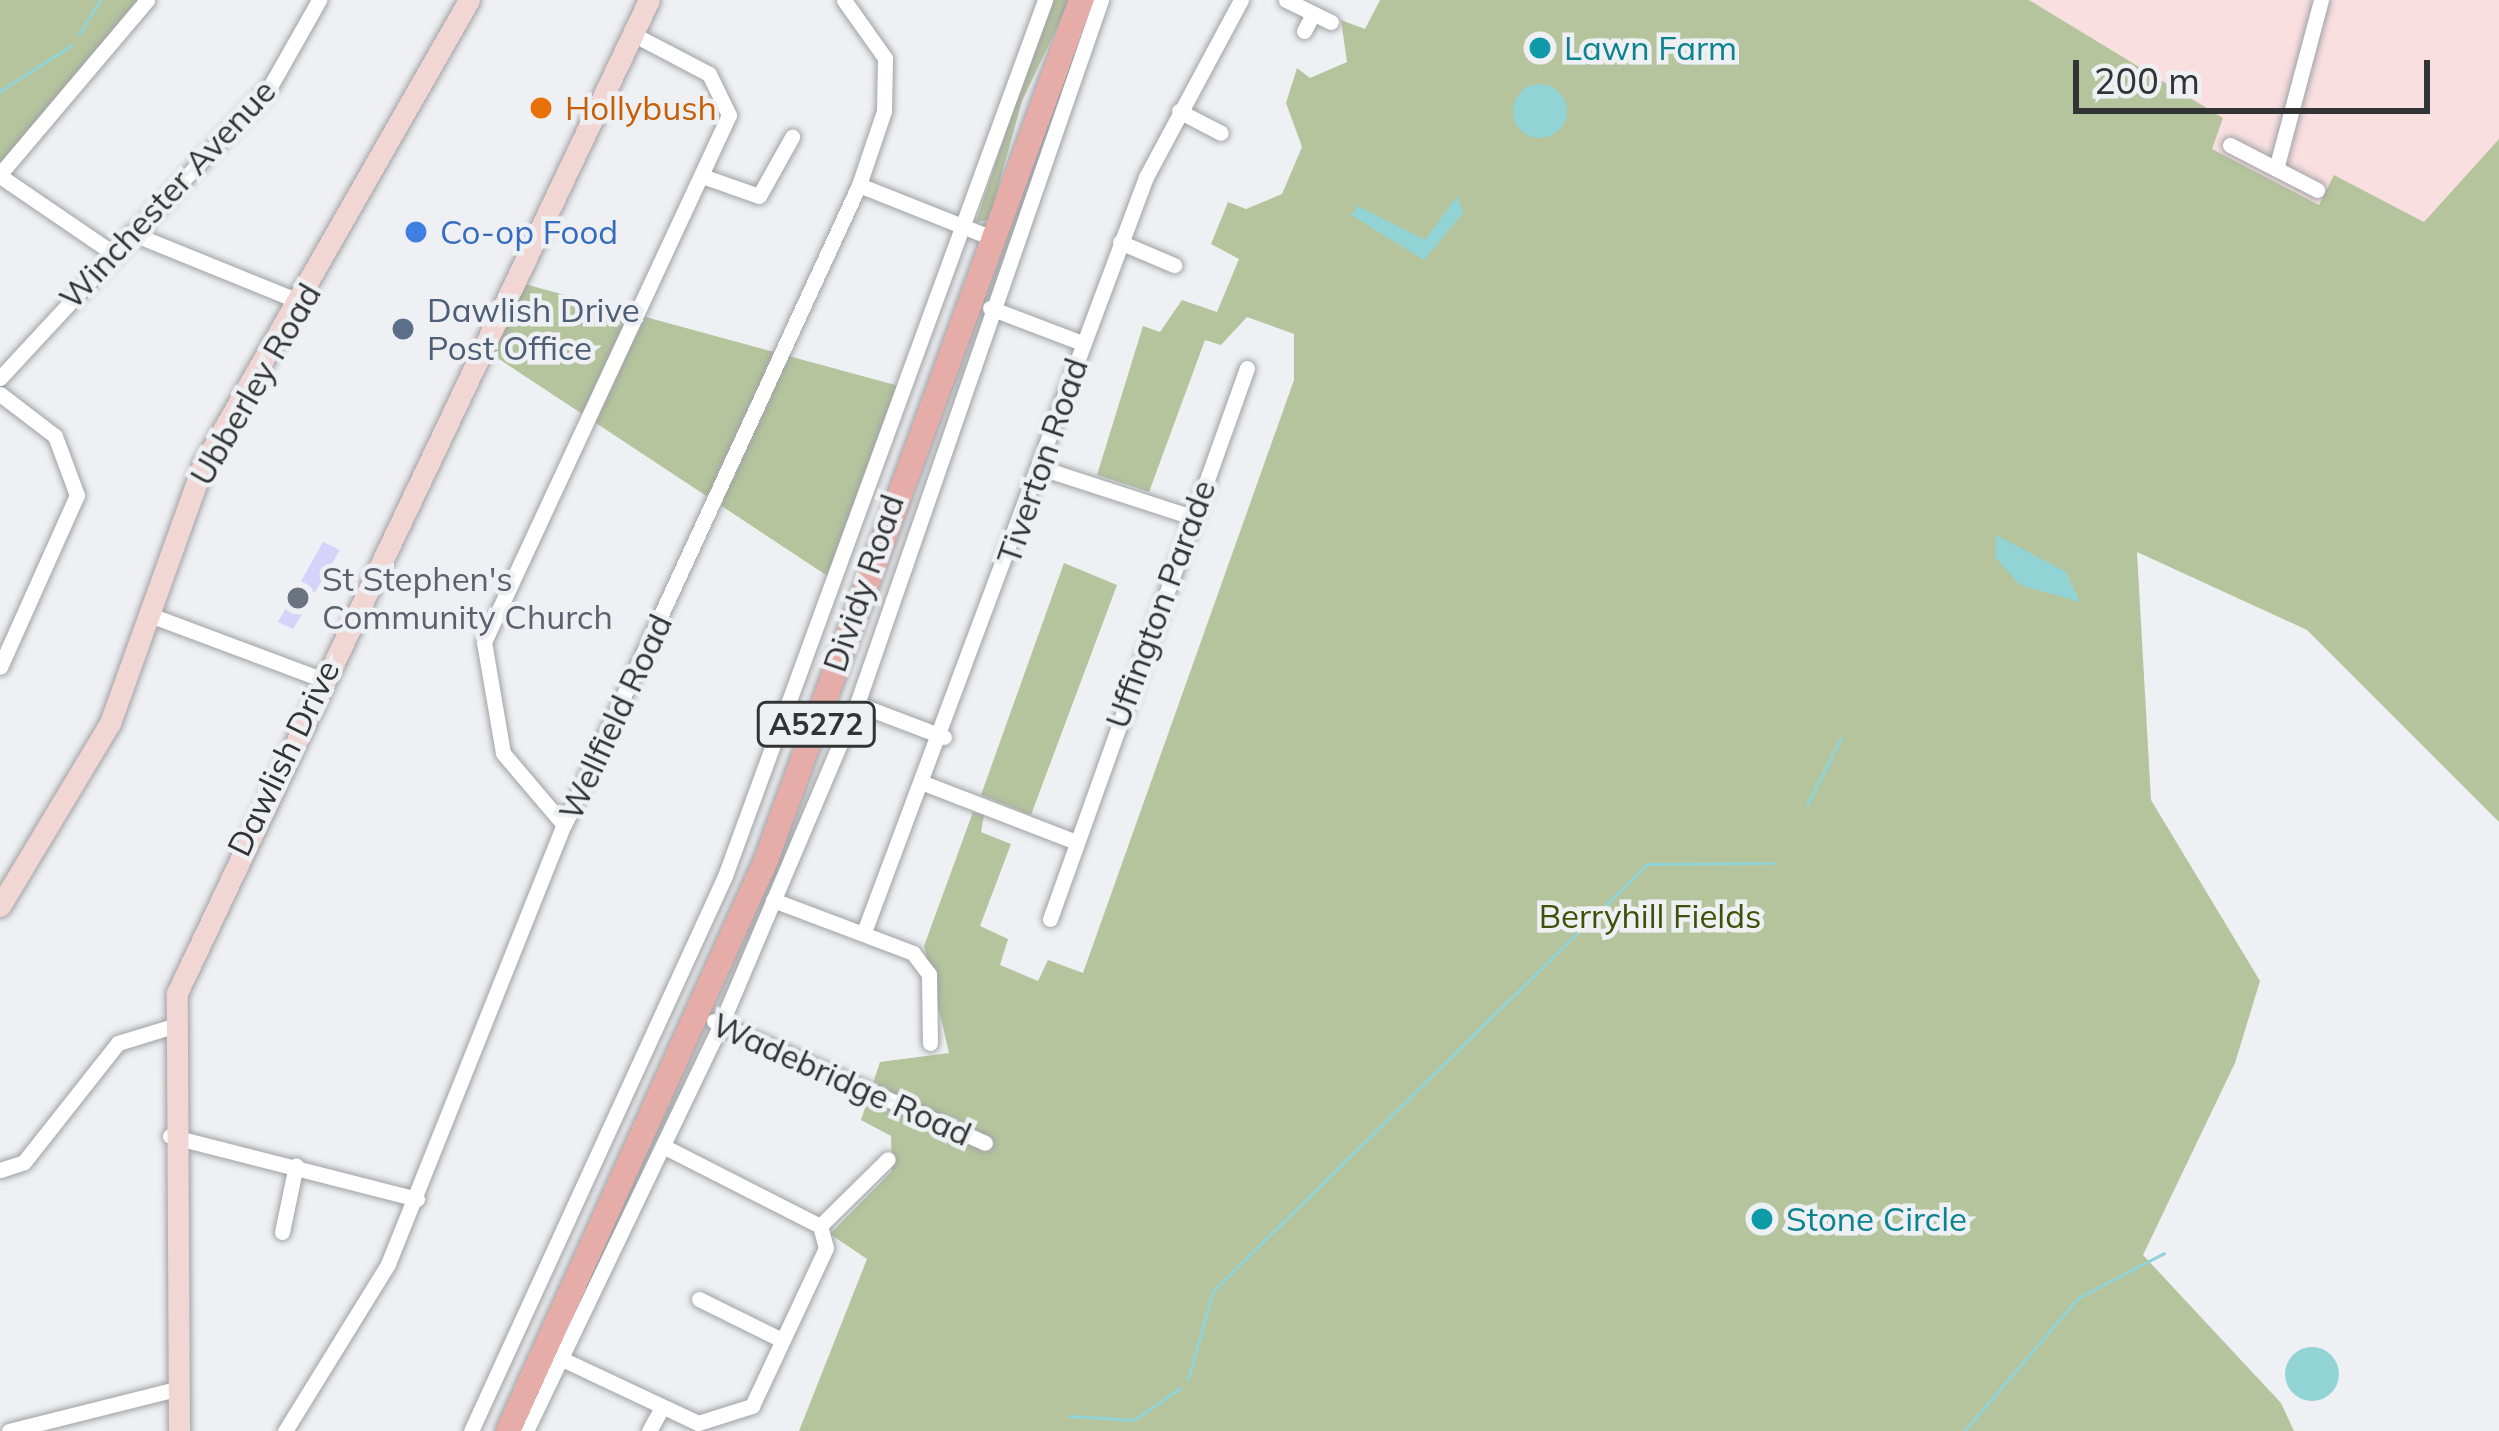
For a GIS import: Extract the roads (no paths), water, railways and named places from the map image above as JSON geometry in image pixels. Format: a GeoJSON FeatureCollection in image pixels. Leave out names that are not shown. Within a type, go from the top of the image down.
{"type":"FeatureCollection","features":[{"type":"Feature","properties":{"kind":"main road","name":"Dividy Road"},"geometry":{"type":"LineString","coordinates":[[508,1431],[655,1142],[710,1019],[1081,0]]}},
{"type":"Feature","properties":{"kind":"street"},"geometry":{"type":"LineString","coordinates":[[113,253],[0,175],[147,0]]}},
{"type":"Feature","properties":{"kind":"street","name":"Winchester Avenue"},"geometry":{"type":"LineString","coordinates":[[0,378],[271,85],[320,0]]}},
{"type":"Feature","properties":{"kind":"street","name":"Ubberley Road"},"geometry":{"type":"LineString","coordinates":[[0,906],[110,724],[203,465],[303,303],[469,0]]}},
{"type":"Feature","properties":{"kind":"street","name":"Dawlish Drive"},"geometry":{"type":"LineString","coordinates":[[179,1431],[170,1027],[321,679],[649,0]]}},
{"type":"Feature","properties":{"kind":"street","name":"Wellfield Road"},"geometry":{"type":"LineString","coordinates":[[286,1431],[417,1199],[564,825],[860,185],[884,112],[885,58],[844,0]]}},
{"type":"Feature","properties":{"kind":"street","name":"Dividy Road"},"geometry":{"type":"LineString","coordinates":[[472,1431],[616,1121],[779,737],[1045,0]]}},
{"type":"Feature","properties":{"kind":"street","name":"Dividy Road"},"geometry":{"type":"LineString","coordinates":[[710,1019],[773,900],[857,704],[990,308],[1101,0]]}},
{"type":"Feature","properties":{"kind":"street","name":"Tiverton Road"},"geometry":{"type":"LineString","coordinates":[[864,932],[944,737],[1120,242],[1179,111],[1241,0]]}},
{"type":"Feature","properties":{"kind":"street"},"geometry":{"type":"LineString","coordinates":[[1286,0],[1331,22]]}},
{"type":"Feature","properties":{"kind":"street"},"geometry":{"type":"LineString","coordinates":[[2276,169],[2321,0]]}},
{"type":"Feature","properties":{"kind":"street"},"geometry":{"type":"LineString","coordinates":[[1304,31],[1312,14]]}},
{"type":"Feature","properties":{"kind":"street"},"geometry":{"type":"LineString","coordinates":[[564,825],[503,753],[484,642],[504,579],[729,115],[725,97],[709,74],[631,34]]}},
{"type":"Feature","properties":{"kind":"street"},"geometry":{"type":"LineString","coordinates":[[1179,111],[1221,133]]}},
{"type":"Feature","properties":{"kind":"street"},"geometry":{"type":"LineString","coordinates":[[701,176],[759,196],[792,137]]}},
{"type":"Feature","properties":{"kind":"street"},"geometry":{"type":"LineString","coordinates":[[2230,145],[2318,190]]}},
{"type":"Feature","properties":{"kind":"street"},"geometry":{"type":"LineString","coordinates":[[860,185],[995,239]]}},
{"type":"Feature","properties":{"kind":"street"},"geometry":{"type":"LineString","coordinates":[[131,233],[303,303]]}},
{"type":"Feature","properties":{"kind":"street"},"geometry":{"type":"LineString","coordinates":[[1120,242],[1174,265]]}},
{"type":"Feature","properties":{"kind":"street"},"geometry":{"type":"LineString","coordinates":[[990,308],[1082,343]]}},
{"type":"Feature","properties":{"kind":"street","name":"Uffington Parade"},"geometry":{"type":"LineString","coordinates":[[1050,919],[1074,841],[1247,368]]}},
{"type":"Feature","properties":{"kind":"street"},"geometry":{"type":"LineString","coordinates":[[0,394],[55,436],[76,496],[0,667]]}},
{"type":"Feature","properties":{"kind":"street"},"geometry":{"type":"LineString","coordinates":[[1041,468],[1192,517]]}},
{"type":"Feature","properties":{"kind":"street"},"geometry":{"type":"LineString","coordinates":[[150,615],[321,679]]}},
{"type":"Feature","properties":{"kind":"street"},"geometry":{"type":"LineString","coordinates":[[857,704],[944,737]]}},
{"type":"Feature","properties":{"kind":"street"},"geometry":{"type":"LineString","coordinates":[[926,784],[1074,841]]}},
{"type":"Feature","properties":{"kind":"street"},"geometry":{"type":"LineString","coordinates":[[773,900],[913,953],[929,974],[930,1043]]}},
{"type":"Feature","properties":{"kind":"street","name":"Wadebridge Road"},"geometry":{"type":"LineString","coordinates":[[710,1019],[985,1143]]}},
{"type":"Feature","properties":{"kind":"street"},"geometry":{"type":"LineString","coordinates":[[0,1170],[24,1162],[118,1043],[170,1027]]}},
{"type":"Feature","properties":{"kind":"street"},"geometry":{"type":"LineString","coordinates":[[562,1359],[706,1424],[752,1406],[826,1248],[820,1226],[616,1121]]}},
{"type":"Feature","properties":{"kind":"street"},"geometry":{"type":"LineString","coordinates":[[170,1136],[417,1199]]}},
{"type":"Feature","properties":{"kind":"street","name":"Dividy Road"},"geometry":{"type":"LineString","coordinates":[[526,1431],[655,1142]]}},
{"type":"Feature","properties":{"kind":"street"},"geometry":{"type":"LineString","coordinates":[[820,1226],[888,1159]]}},
{"type":"Feature","properties":{"kind":"street"},"geometry":{"type":"LineString","coordinates":[[282,1232],[296,1165]]}},
{"type":"Feature","properties":{"kind":"street"},"geometry":{"type":"LineString","coordinates":[[699,1298],[780,1339]]}},
{"type":"Feature","properties":{"kind":"street"},"geometry":{"type":"LineString","coordinates":[[9,1431],[176,1389]]}},
{"type":"Feature","properties":{"kind":"street"},"geometry":{"type":"LineString","coordinates":[[650,1431],[662,1408]]}},
{"type":"Feature","properties":{"kind":"water"},"geometry":{"type":"Polygon","coordinates":[[[1540,84],[1559,92],[1567,111],[1559,130],[1540,138],[1521,130],[1513,111],[1521,92],[1540,84]]]}},
{"type":"Feature","properties":{"kind":"water"},"geometry":{"type":"Polygon","coordinates":[[[1457,196],[1463,213],[1424,260],[1351,215],[1358,206],[1425,240],[1457,196]]]}},
{"type":"Feature","properties":{"kind":"water"},"geometry":{"type":"Polygon","coordinates":[[[1996,535],[2066,572],[2080,602],[2020,585],[1995,557],[1996,535]]]}},
{"type":"Feature","properties":{"kind":"water"},"geometry":{"type":"Polygon","coordinates":[[[2312,1347],[2331,1355],[2339,1374],[2331,1393],[2312,1401],[2293,1393],[2285,1374],[2293,1355],[2312,1347]]]}},
{"type":"Feature","properties":{"kind":"waterway"},"geometry":{"type":"LineString","coordinates":[[79,34],[100,0]]}},
{"type":"Feature","properties":{"kind":"waterway"},"geometry":{"type":"LineString","coordinates":[[0,91],[72,45]]}},
{"type":"Feature","properties":{"kind":"waterway"},"geometry":{"type":"LineString","coordinates":[[1807,805],[1841,738]]}},
{"type":"Feature","properties":{"kind":"waterway"},"geometry":{"type":"LineString","coordinates":[[1188,1379],[1213,1291],[1647,864],[1773,863]]}},
{"type":"Feature","properties":{"kind":"waterway"},"geometry":{"type":"LineString","coordinates":[[1964,1431],[2078,1298],[2164,1253]]}},
{"type":"Feature","properties":{"kind":"waterway"},"geometry":{"type":"LineString","coordinates":[[1069,1416],[1134,1420],[1180,1388]]}},
{"type":"Feature","properties":{"kind":"place","name":"Lawn Farm"},"geometry":{"type":"Point","coordinates":[1540,48]}},
{"type":"Feature","properties":{"kind":"place","name":"Hollybush"},"geometry":{"type":"Point","coordinates":[541,108]}},
{"type":"Feature","properties":{"kind":"place","name":"Co-op Food"},"geometry":{"type":"Point","coordinates":[416,232]}},
{"type":"Feature","properties":{"kind":"place","name":"Dawlish Drive Post Office"},"geometry":{"type":"Point","coordinates":[403,329]}},
{"type":"Feature","properties":{"kind":"place","name":"St Stephen's Community Church"},"geometry":{"type":"Point","coordinates":[298,598]}},
{"type":"Feature","properties":{"kind":"place","name":"Stone Circle"},"geometry":{"type":"Point","coordinates":[1762,1219]}},
{"type":"Feature","properties":{"kind":"park label","name":"Berryhill Fields"},"geometry":{"type":"Point","coordinates":[1650,916]}}]}
